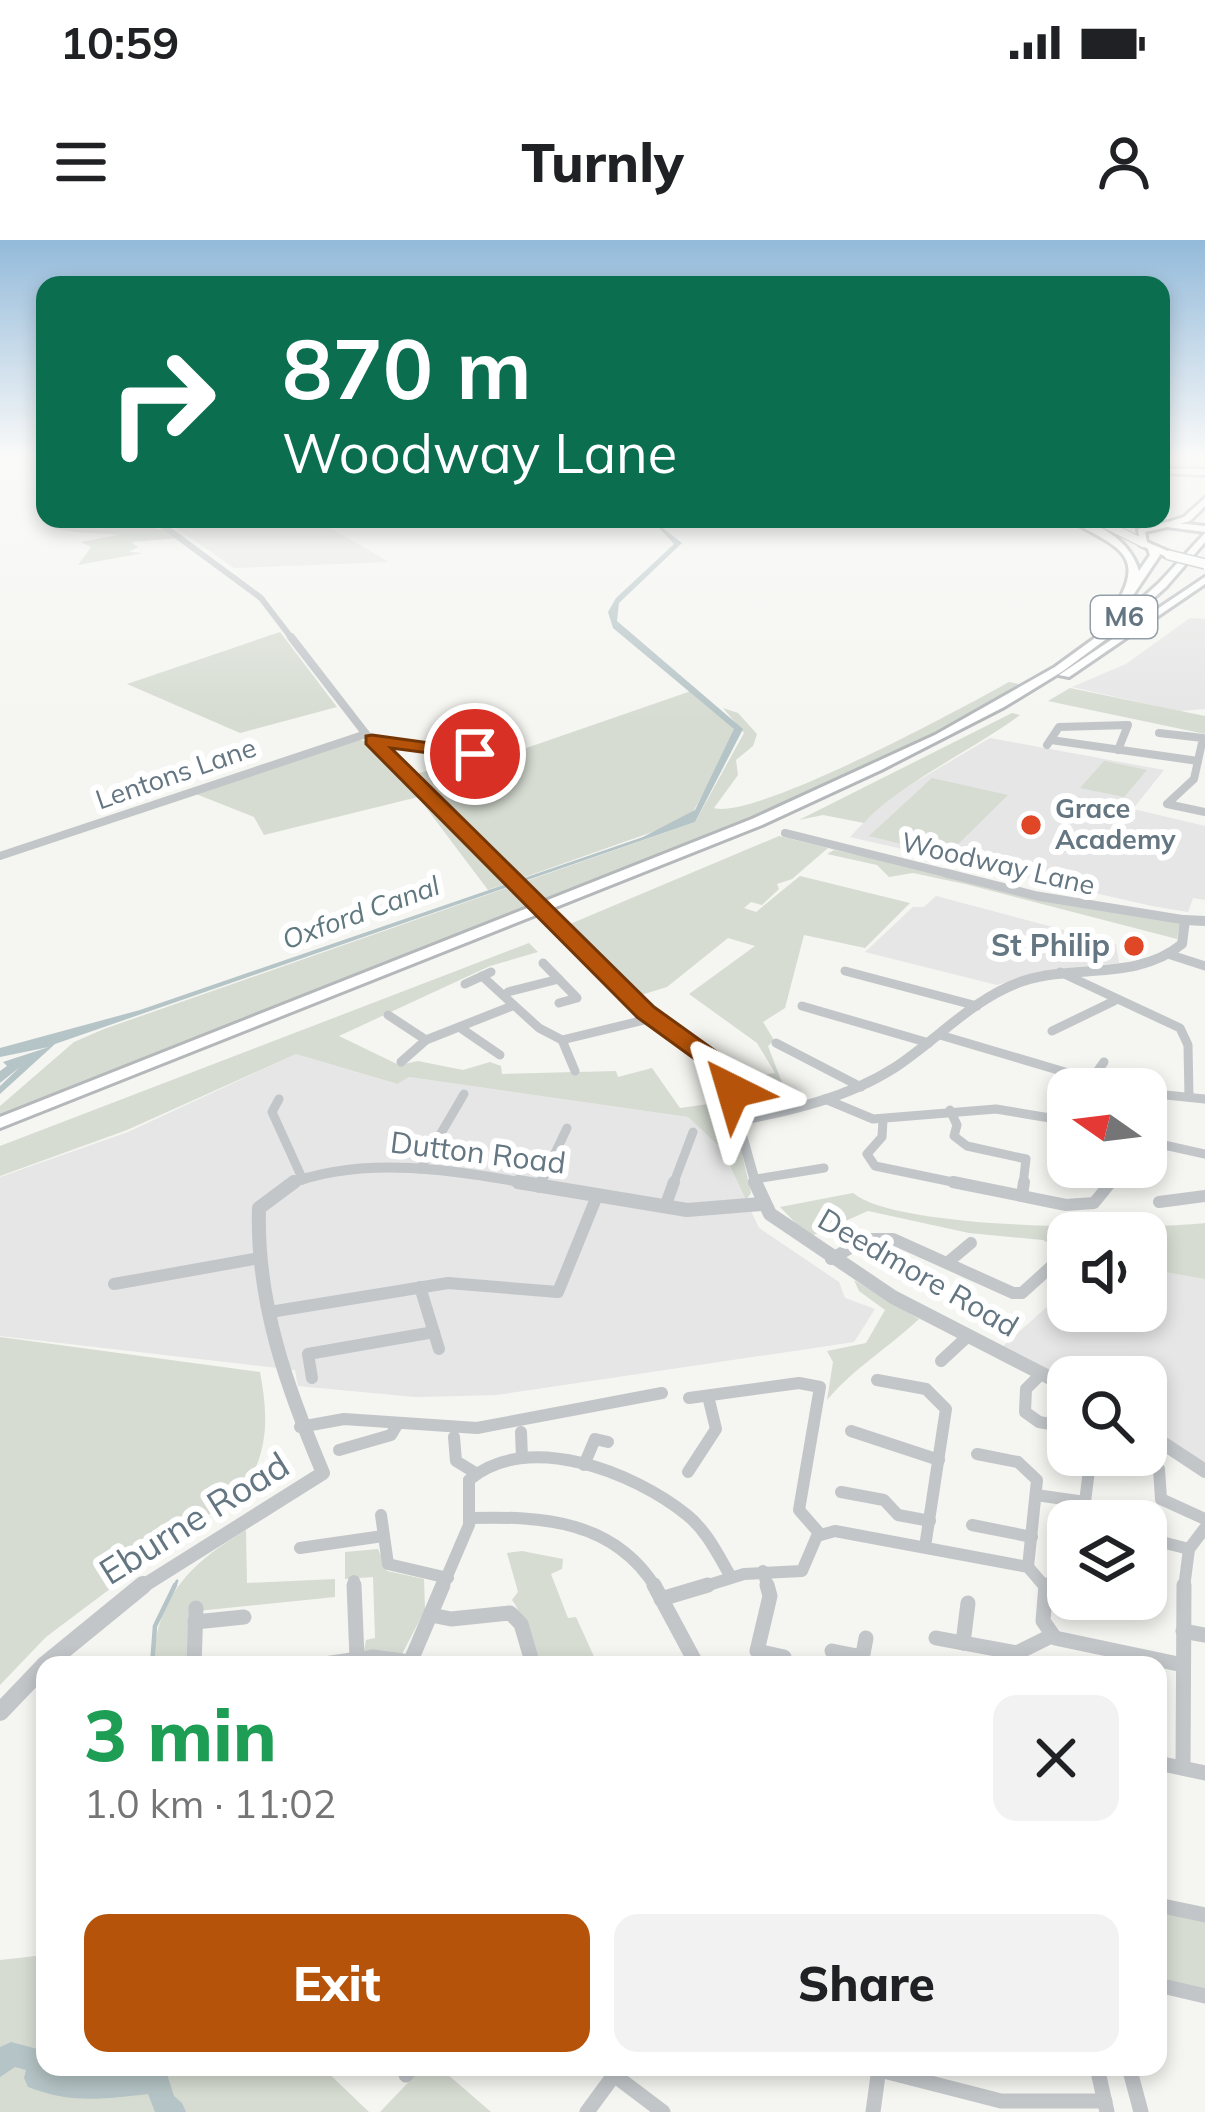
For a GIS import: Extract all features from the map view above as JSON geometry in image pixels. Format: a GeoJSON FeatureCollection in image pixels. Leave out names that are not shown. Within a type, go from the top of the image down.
{"type":"FeatureCollection","features":[{"type":"Feature","properties":{"kind":"highway"},"geometry":{"type":"LineString","coordinates":[[1117,544],[1131,557],[1137,577],[1124,603]]}},
{"type":"Feature","properties":{"kind":"highway","name":"M6"},"geometry":{"type":"LineString","coordinates":[[0,1123],[758,823],[1038,687],[1150,598],[1190,544]]}},
{"type":"Feature","properties":{"kind":"highway"},"geometry":{"type":"LineString","coordinates":[[1038,687],[1124,603],[1155,555],[1147,545]]}},
{"type":"Feature","properties":{"kind":"highway"},"geometry":{"type":"LineString","coordinates":[[1147,545],[1205,564]]}},
{"type":"Feature","properties":{"kind":"highway","name":"M6"},"geometry":{"type":"LineString","coordinates":[[0,1135],[768,827],[885,773],[1038,687],[1160,599],[1205,550]]}},
{"type":"Feature","properties":{"kind":"highway"},"geometry":{"type":"LineString","coordinates":[[1038,687],[1205,580]]}},
{"type":"Feature","properties":{"kind":"street"},"geometry":{"type":"LineString","coordinates":[[188,544],[261,598],[369,737],[653,1018],[719,1068],[733,1090],[760,1204]]}},
{"type":"Feature","properties":{"kind":"street"},"geometry":{"type":"LineString","coordinates":[[1118,750],[1128,725],[1060,726],[1049,742],[1198,761]]}},
{"type":"Feature","properties":{"kind":"street"},"geometry":{"type":"LineString","coordinates":[[1159,733],[1202,738],[1193,781],[1166,804],[1205,812]]}},
{"type":"Feature","properties":{"kind":"street"},"geometry":{"type":"LineString","coordinates":[[369,737],[475,754]]}},
{"type":"Feature","properties":{"kind":"street","name":"Lentons Lane"},"geometry":{"type":"LineString","coordinates":[[0,856],[369,737]]}},
{"type":"Feature","properties":{"kind":"street","name":"Woodway Lane"},"geometry":{"type":"LineString","coordinates":[[784,833],[1018,892],[1185,920],[1205,919]]}},
{"type":"Feature","properties":{"kind":"street"},"geometry":{"type":"LineString","coordinates":[[738,1121],[861,1087],[1018,983],[1060,971],[1143,964],[1171,955],[1182,944],[1185,920]]}},
{"type":"Feature","properties":{"kind":"street"},"geometry":{"type":"LineString","coordinates":[[1171,955],[1205,965]]}},
{"type":"Feature","properties":{"kind":"street"},"geometry":{"type":"LineString","coordinates":[[543,963],[578,998],[559,1004]]}},
{"type":"Feature","properties":{"kind":"street"},"geometry":{"type":"LineString","coordinates":[[844,970],[977,1006]]}},
{"type":"Feature","properties":{"kind":"street"},"geometry":{"type":"LineString","coordinates":[[1060,971],[1083,992],[1161,1015],[1184,1031],[1189,1097]]}},
{"type":"Feature","properties":{"kind":"street"},"geometry":{"type":"LineString","coordinates":[[465,984],[487,974],[508,992],[512,1006],[562,1040],[575,1069],[589,1067]]}},
{"type":"Feature","properties":{"kind":"street"},"geometry":{"type":"LineString","coordinates":[[508,992],[559,979]]}},
{"type":"Feature","properties":{"kind":"street"},"geometry":{"type":"LineString","coordinates":[[1052,1030],[1114,1001]]}},
{"type":"Feature","properties":{"kind":"street"},"geometry":{"type":"LineString","coordinates":[[400,1062],[426,1040],[512,1006]]}},
{"type":"Feature","properties":{"kind":"street"},"geometry":{"type":"LineString","coordinates":[[802,1006],[928,1043]]}},
{"type":"Feature","properties":{"kind":"street"},"geometry":{"type":"LineString","coordinates":[[387,1016],[426,1040]]}},
{"type":"Feature","properties":{"kind":"street"},"geometry":{"type":"LineString","coordinates":[[562,1040],[653,1018]]}},
{"type":"Feature","properties":{"kind":"street"},"geometry":{"type":"LineString","coordinates":[[462,1029],[500,1055]]}},
{"type":"Feature","properties":{"kind":"street"},"geometry":{"type":"LineString","coordinates":[[940,1035],[1051,1068]]}},
{"type":"Feature","properties":{"kind":"street"},"geometry":{"type":"LineString","coordinates":[[776,1043],[861,1087]]}},
{"type":"Feature","properties":{"kind":"street"},"geometry":{"type":"LineString","coordinates":[[1100,1068],[1104,1062]]}},
{"type":"Feature","properties":{"kind":"street"},"geometry":{"type":"LineString","coordinates":[[420,1169],[464,1094]]}},
{"type":"Feature","properties":{"kind":"street"},"geometry":{"type":"LineString","coordinates":[[1167,1095],[1205,1099]]}},
{"type":"Feature","properties":{"kind":"street"},"geometry":{"type":"LineString","coordinates":[[279,1099],[272,1112],[303,1180]]}},
{"type":"Feature","properties":{"kind":"street"},"geometry":{"type":"LineString","coordinates":[[825,1099],[849,1114],[883,1120],[950,1110],[1014,1110],[1047,1117]]}},
{"type":"Feature","properties":{"kind":"street"},"geometry":{"type":"LineString","coordinates":[[950,1110],[958,1141],[1026,1159],[1022,1196]]}},
{"type":"Feature","properties":{"kind":"street"},"geometry":{"type":"LineString","coordinates":[[883,1120],[882,1137],[867,1154],[875,1166],[1089,1205],[1105,1188]]}},
{"type":"Feature","properties":{"kind":"street"},"geometry":{"type":"LineString","coordinates":[[539,1187],[567,1128]]}},
{"type":"Feature","properties":{"kind":"street"},"geometry":{"type":"LineString","coordinates":[[664,1207],[692,1132]]}},
{"type":"Feature","properties":{"kind":"street"},"geometry":{"type":"LineString","coordinates":[[1167,1146],[1205,1154]]}},
{"type":"Feature","properties":{"kind":"street","name":"Dutton Road"},"geometry":{"type":"LineString","coordinates":[[323,1473],[281,1373],[260,1258],[259,1208],[278,1190],[303,1180],[373,1167],[420,1169],[664,1207],[708,1211],[760,1204]]}},
{"type":"Feature","properties":{"kind":"street"},"geometry":{"type":"LineString","coordinates":[[756,1179],[824,1168]]}},
{"type":"Feature","properties":{"kind":"street"},"geometry":{"type":"LineString","coordinates":[[270,1312],[467,1282],[558,1292],[598,1196]]}},
{"type":"Feature","properties":{"kind":"street"},"geometry":{"type":"LineString","coordinates":[[1159,1202],[1205,1196]]}},
{"type":"Feature","properties":{"kind":"street","name":"Deedmore Road"},"geometry":{"type":"LineString","coordinates":[[760,1204],[831,1259],[1047,1376]]}},
{"type":"Feature","properties":{"kind":"street"},"geometry":{"type":"LineString","coordinates":[[831,1259],[856,1243],[883,1238],[1022,1293],[1047,1270]]}},
{"type":"Feature","properties":{"kind":"street"},"geometry":{"type":"LineString","coordinates":[[947,1263],[971,1243]]}},
{"type":"Feature","properties":{"kind":"street"},"geometry":{"type":"LineString","coordinates":[[114,1284],[260,1258]]}},
{"type":"Feature","properties":{"kind":"street"},"geometry":{"type":"LineString","coordinates":[[980,1295],[992,1284]]}},
{"type":"Feature","properties":{"kind":"street"},"geometry":{"type":"LineString","coordinates":[[420,1287],[439,1349]]}},
{"type":"Feature","properties":{"kind":"street"},"geometry":{"type":"LineString","coordinates":[[312,1378],[308,1354],[434,1332]]}},
{"type":"Feature","properties":{"kind":"street"},"geometry":{"type":"LineString","coordinates":[[941,1361],[968,1336]]}},
{"type":"Feature","properties":{"kind":"street"},"geometry":{"type":"LineString","coordinates":[[1041,1373],[1026,1389],[1025,1412],[1047,1423]]}},
{"type":"Feature","properties":{"kind":"street"},"geometry":{"type":"LineString","coordinates":[[877,1380],[926,1390],[945,1407],[925,1547]]}},
{"type":"Feature","properties":{"kind":"street"},"geometry":{"type":"LineString","coordinates":[[689,1398],[814,1385],[822,1390],[799,1510],[820,1534]]}},
{"type":"Feature","properties":{"kind":"street"},"geometry":{"type":"LineString","coordinates":[[301,1427],[346,1415],[397,1425],[493,1426],[634,1389],[662,1393]]}},
{"type":"Feature","properties":{"kind":"street"},"geometry":{"type":"LineString","coordinates":[[688,1472],[716,1429],[708,1396]]}},
{"type":"Feature","properties":{"kind":"street"},"geometry":{"type":"LineString","coordinates":[[339,1450],[353,1437],[391,1435],[397,1425]]}},
{"type":"Feature","properties":{"kind":"street"},"geometry":{"type":"LineString","coordinates":[[851,1431],[890,1438],[906,1454],[939,1460]]}},
{"type":"Feature","properties":{"kind":"street"},"geometry":{"type":"LineString","coordinates":[[521,1432],[522,1458]]}},
{"type":"Feature","properties":{"kind":"street"},"geometry":{"type":"LineString","coordinates":[[454,1437],[456,1461],[474,1472]]}},
{"type":"Feature","properties":{"kind":"street"},"geometry":{"type":"LineString","coordinates":[[584,1465],[595,1439],[608,1442]]}},
{"type":"Feature","properties":{"kind":"street"},"geometry":{"type":"LineString","coordinates":[[1167,1446],[1205,1471]]}},
{"type":"Feature","properties":{"kind":"street"},"geometry":{"type":"LineString","coordinates":[[977,1454],[1021,1464],[1037,1480],[1028,1567]]}},
{"type":"Feature","properties":{"kind":"street"},"geometry":{"type":"LineString","coordinates":[[413,1656],[470,1518],[468,1486],[474,1472],[490,1462],[522,1458],[584,1465],[628,1479],[685,1513],[731,1577]]}},
{"type":"Feature","properties":{"kind":"street","name":"Eburne Road"},"geometry":{"type":"LineString","coordinates":[[56,1656],[165,1567],[323,1473]]}},
{"type":"Feature","properties":{"kind":"street"},"geometry":{"type":"LineString","coordinates":[[1036,1495],[1085,1502],[1088,1476]]}},
{"type":"Feature","properties":{"kind":"street"},"geometry":{"type":"LineString","coordinates":[[1160,1476],[1161,1499],[1205,1524],[1189,1549],[1183,1631],[1183,1768]]}},
{"type":"Feature","properties":{"kind":"street"},"geometry":{"type":"LineString","coordinates":[[841,1492],[884,1500],[898,1515],[930,1521]]}},
{"type":"Feature","properties":{"kind":"street"},"geometry":{"type":"LineString","coordinates":[[381,1515],[388,1564],[448,1577]]}},
{"type":"Feature","properties":{"kind":"street"},"geometry":{"type":"LineString","coordinates":[[470,1518],[530,1517],[593,1531],[635,1559],[692,1656]]}},
{"type":"Feature","properties":{"kind":"street"},"geometry":{"type":"LineString","coordinates":[[972,1526],[1032,1537]]}},
{"type":"Feature","properties":{"kind":"street"},"geometry":{"type":"LineString","coordinates":[[820,1534],[835,1531],[1028,1567],[1046,1585],[1043,1621],[1052,1636]]}},
{"type":"Feature","properties":{"kind":"street"},"geometry":{"type":"LineString","coordinates":[[661,1599],[731,1577],[802,1571],[820,1534]]}},
{"type":"Feature","properties":{"kind":"street"},"geometry":{"type":"LineString","coordinates":[[300,1549],[382,1536]]}},
{"type":"Feature","properties":{"kind":"street"},"geometry":{"type":"LineString","coordinates":[[1167,1543],[1189,1549]]}},
{"type":"Feature","properties":{"kind":"street"},"geometry":{"type":"LineString","coordinates":[[764,1571],[770,1596],[757,1651],[780,1656]]}},
{"type":"Feature","properties":{"kind":"street"},"geometry":{"type":"LineString","coordinates":[[354,1581],[357,1656]]}},
{"type":"Feature","properties":{"kind":"street"},"geometry":{"type":"LineString","coordinates":[[963,1643],[968,1603]]}},
{"type":"Feature","properties":{"kind":"street"},"geometry":{"type":"LineString","coordinates":[[431,1615],[451,1619],[510,1613],[521,1624],[530,1656]]}},
{"type":"Feature","properties":{"kind":"street"},"geometry":{"type":"LineString","coordinates":[[194,1656],[195,1615],[244,1616]]}},
{"type":"Feature","properties":{"kind":"street"},"geometry":{"type":"LineString","coordinates":[[1183,1631],[1205,1635]]}},
{"type":"Feature","properties":{"kind":"street"},"geometry":{"type":"LineString","coordinates":[[936,1637],[1017,1653],[1052,1636],[1142,1656]]}},
{"type":"Feature","properties":{"kind":"street"},"geometry":{"type":"LineString","coordinates":[[862,1656],[866,1638]]}},
{"type":"Feature","properties":{"kind":"street"},"geometry":{"type":"LineString","coordinates":[[832,1651],[846,1656]]}},
{"type":"Feature","properties":{"kind":"street"},"geometry":{"type":"LineString","coordinates":[[1167,1661],[1183,1665]]}},
{"type":"Feature","properties":{"kind":"street","name":"Eburne Road"},"geometry":{"type":"LineString","coordinates":[[0,1712],[36,1674]]}},
{"type":"Feature","properties":{"kind":"street"},"geometry":{"type":"LineString","coordinates":[[1167,1765],[1205,1773]]}},
{"type":"Feature","properties":{"kind":"street"},"geometry":{"type":"LineString","coordinates":[[1167,1907],[1205,1915]]}},
{"type":"Feature","properties":{"kind":"street"},"geometry":{"type":"LineString","coordinates":[[1167,1987],[1205,1996]]}},
{"type":"Feature","properties":{"kind":"street"},"geometry":{"type":"LineString","coordinates":[[586,2112],[613,2076]]}},
{"type":"Feature","properties":{"kind":"street"},"geometry":{"type":"LineString","coordinates":[[623,2076],[663,2112]]}},
{"type":"Feature","properties":{"kind":"street"},"geometry":{"type":"LineString","coordinates":[[873,2112],[875,2076]]}},
{"type":"Feature","properties":{"kind":"street"},"geometry":{"type":"LineString","coordinates":[[906,2076],[1001,2101],[1106,2107],[1099,2076]]}},
{"type":"Feature","properties":{"kind":"street"},"geometry":{"type":"LineString","coordinates":[[1131,2076],[1141,2112]]}},
{"type":"Feature","properties":{"kind":"shaded area"},"geometry":{"type":"Polygon","coordinates":[[[86,544],[134,544],[138,547],[129,552],[143,553],[78,565],[91,547],[86,544]]]}},
{"type":"Feature","properties":{"kind":"shaded area"},"geometry":{"type":"Polygon","coordinates":[[[200,544],[359,544],[389,562],[234,568],[200,544]]]}},
{"type":"Feature","properties":{"kind":"shaded area"},"geometry":{"type":"Polygon","coordinates":[[[674,544],[681,544],[619,603],[617,621],[743,729],[695,822],[55,1044],[0,1094],[0,1086],[20,1067],[0,1083],[0,1071],[7,1066],[3,1062],[49,1047],[0,1057],[0,1048],[140,1010],[643,837],[695,810],[734,729],[613,628],[608,612],[616,598],[674,544]]]}},
{"type":"Feature","properties":{"kind":"shaded area"},"geometry":{"type":"Polygon","coordinates":[[[1190,618],[1205,619],[1205,709],[1179,711],[1072,687],[1126,664],[1190,618]]]}},
{"type":"Feature","properties":{"kind":"shaded area"},"geometry":{"type":"Polygon","coordinates":[[[280,632],[337,707],[240,733],[127,684],[280,632]]]}},
{"type":"Feature","properties":{"kind":"shaded area"},"geometry":{"type":"Polygon","coordinates":[[[1009,682],[1019,684],[932,735],[782,806],[0,1115],[0,1106],[74,1042],[104,1029],[695,822],[744,733],[723,708],[738,713],[757,734],[753,746],[736,760],[738,775],[714,808],[737,807],[813,780],[1009,682]]]}},
{"type":"Feature","properties":{"kind":"shaded area"},"geometry":{"type":"Polygon","coordinates":[[[1070,688],[1205,716],[1205,734],[1048,701],[1070,688]]]}},
{"type":"Feature","properties":{"kind":"shaded area"},"geometry":{"type":"Polygon","coordinates":[[[694,690],[739,729],[689,819],[488,890],[418,797],[264,835],[254,817],[196,794],[357,739],[365,741],[422,796],[406,776],[427,771],[437,777],[474,756],[453,752],[460,747],[509,754],[694,690]]]}},
{"type":"Feature","properties":{"kind":"shaded area"},"geometry":{"type":"Polygon","coordinates":[[[1012,713],[1020,715],[896,795],[864,823],[823,815],[799,820],[1012,713]]]}},
{"type":"Feature","properties":{"kind":"shaded area","name":"Grace Academy"},"geometry":{"type":"Polygon","coordinates":[[[990,738],[1164,770],[1133,809],[1205,826],[1205,900],[1193,898],[1188,912],[1152,906],[850,837],[885,800],[990,738]]]}},
{"type":"Feature","properties":{"kind":"shaded area"},"geometry":{"type":"Polygon","coordinates":[[[1104,761],[1147,770],[1124,797],[1080,788],[1104,761]]]}},
{"type":"Feature","properties":{"kind":"shaded area"},"geometry":{"type":"Polygon","coordinates":[[[932,778],[1008,795],[947,855],[869,836],[932,778]]]}},
{"type":"Feature","properties":{"kind":"shaded area"},"geometry":{"type":"Polygon","coordinates":[[[779,836],[828,848],[792,879],[777,884],[779,889],[762,905],[751,902],[744,908],[756,912],[800,876],[910,903],[865,948],[804,935],[785,1008],[763,1022],[774,1040],[768,1046],[784,1088],[772,1094],[768,1108],[752,1114],[743,1109],[735,1080],[775,1073],[757,1043],[689,994],[755,946],[728,938],[667,987],[641,995],[570,924],[779,836]]]}},
{"type":"Feature","properties":{"kind":"shaded area"},"geometry":{"type":"Polygon","coordinates":[[[834,850],[1180,923],[1177,939],[965,884],[913,873],[889,877],[877,865],[827,854],[834,850]]]}},
{"type":"Feature","properties":{"kind":"shaded area"},"geometry":{"type":"Polygon","coordinates":[[[936,896],[1116,944],[1119,963],[1049,970],[997,985],[865,952],[913,907],[924,907],[936,896]]]}},
{"type":"Feature","properties":{"kind":"shaded area"},"geometry":{"type":"Polygon","coordinates":[[[529,943],[538,952],[490,966],[339,1036],[399,1065],[418,1061],[463,1070],[490,1062],[501,1066],[502,1074],[616,1071],[618,1077],[652,1068],[680,1108],[730,1101],[751,1193],[746,1200],[722,1149],[688,1117],[409,1077],[397,1084],[296,1054],[127,1130],[0,1176],[0,1146],[529,943]]]}},
{"type":"Feature","properties":{"kind":"shaded area"},"geometry":{"type":"Polygon","coordinates":[[[296,1054],[396,1084],[409,1077],[688,1117],[722,1149],[759,1228],[839,1282],[845,1298],[875,1309],[854,1342],[497,1395],[415,1397],[298,1386],[295,1370],[0,1336],[0,1177],[128,1132],[296,1054]]]}},
{"type":"Feature","properties":{"kind":"shaded area"},"geometry":{"type":"Polygon","coordinates":[[[853,1193],[918,1215],[1047,1226],[1047,1242],[969,1233],[868,1211],[809,1237],[780,1207],[853,1193]]]}},
{"type":"Feature","properties":{"kind":"shaded area"},"geometry":{"type":"Polygon","coordinates":[[[1205,1223],[1205,1279],[1167,1273],[1167,1225],[1205,1223]]]}},
{"type":"Feature","properties":{"kind":"shaded area"},"geometry":{"type":"Polygon","coordinates":[[[1167,1273],[1205,1279],[1205,1464],[1167,1441],[1167,1356],[1047,1356],[1047,1371],[1001,1348],[1047,1307],[1047,1332],[1167,1332],[1167,1273]]]}},
{"type":"Feature","properties":{"kind":"shaded area"},"geometry":{"type":"Polygon","coordinates":[[[854,1280],[919,1319],[827,1400],[833,1362],[827,1351],[866,1343],[885,1310],[859,1291],[854,1280]]]}},
{"type":"Feature","properties":{"kind":"shaded area"},"geometry":{"type":"Polygon","coordinates":[[[0,1337],[260,1372],[265,1417],[263,1444],[247,1486],[46,1637],[0,1685],[0,1337]]]}},
{"type":"Feature","properties":{"kind":"shaded area"},"geometry":{"type":"Polygon","coordinates":[[[246,1530],[247,1583],[335,1579],[335,1597],[188,1612],[188,1656],[155,1656],[169,1601],[209,1555],[246,1530]]]}},
{"type":"Feature","properties":{"kind":"shaded area"},"geometry":{"type":"Polygon","coordinates":[[[378,1549],[387,1571],[424,1579],[425,1610],[402,1654],[364,1650],[366,1640],[375,1638],[373,1577],[345,1579],[345,1552],[378,1549]]]}},
{"type":"Feature","properties":{"kind":"shaded area"},"geometry":{"type":"Polygon","coordinates":[[[507,1553],[563,1559],[562,1569],[551,1574],[568,1618],[576,1617],[594,1656],[525,1656],[512,1600],[518,1592],[507,1553]]]}},
{"type":"Feature","properties":{"kind":"shaded area"},"geometry":{"type":"Polygon","coordinates":[[[1167,1909],[1205,1916],[1205,1993],[1167,1983],[1167,1909]]]}},
{"type":"Feature","properties":{"kind":"shaded area"},"geometry":{"type":"Polygon","coordinates":[[[36,1956],[36,2076],[331,2076],[369,2112],[0,2112],[0,1960],[36,1956]]]}},
{"type":"Feature","properties":{"kind":"shaded area"},"geometry":{"type":"Polygon","coordinates":[[[414,2076],[449,2076],[491,2112],[380,2112],[414,2076]]]}},
{"type":"Feature","properties":{"kind":"waterway"},"geometry":{"type":"LineString","coordinates":[[174,1588],[177,1581]]}},
{"type":"Feature","properties":{"kind":"waterway"},"geometry":{"type":"LineString","coordinates":[[153,1656],[155,1626],[175,1585]]}},
{"type":"Feature","properties":{"kind":"waterway"},"geometry":{"type":"LineString","coordinates":[[0,2065],[11,2054],[36,2061]]}},
{"type":"Feature","properties":{"kind":"waterway"},"geometry":{"type":"LineString","coordinates":[[38,2076],[85,2088],[157,2080],[164,2104],[173,2112]]}},
{"type":"Feature","properties":{"kind":"waterway"},"geometry":{"type":"LineString","coordinates":[[156,2076],[157,2080]]}},
{"type":"Feature","properties":{"kind":"place","name":"Grace Academy"},"geometry":{"type":"Point","coordinates":[1031,825]}},
{"type":"Feature","properties":{"kind":"place","name":"St Philip"},"geometry":{"type":"Point","coordinates":[1134,946]}},
{"type":"Feature","properties":{"kind":"route"},"geometry":{"type":"LineString","coordinates":[[475,754],[372,740],[646,1012],[712,1060],[733,1091]]}},
{"type":"Feature","properties":{"kind":"water label","name":"Oxford Canal"},"geometry":{"type":"Point","coordinates":[361,913]}}]}
